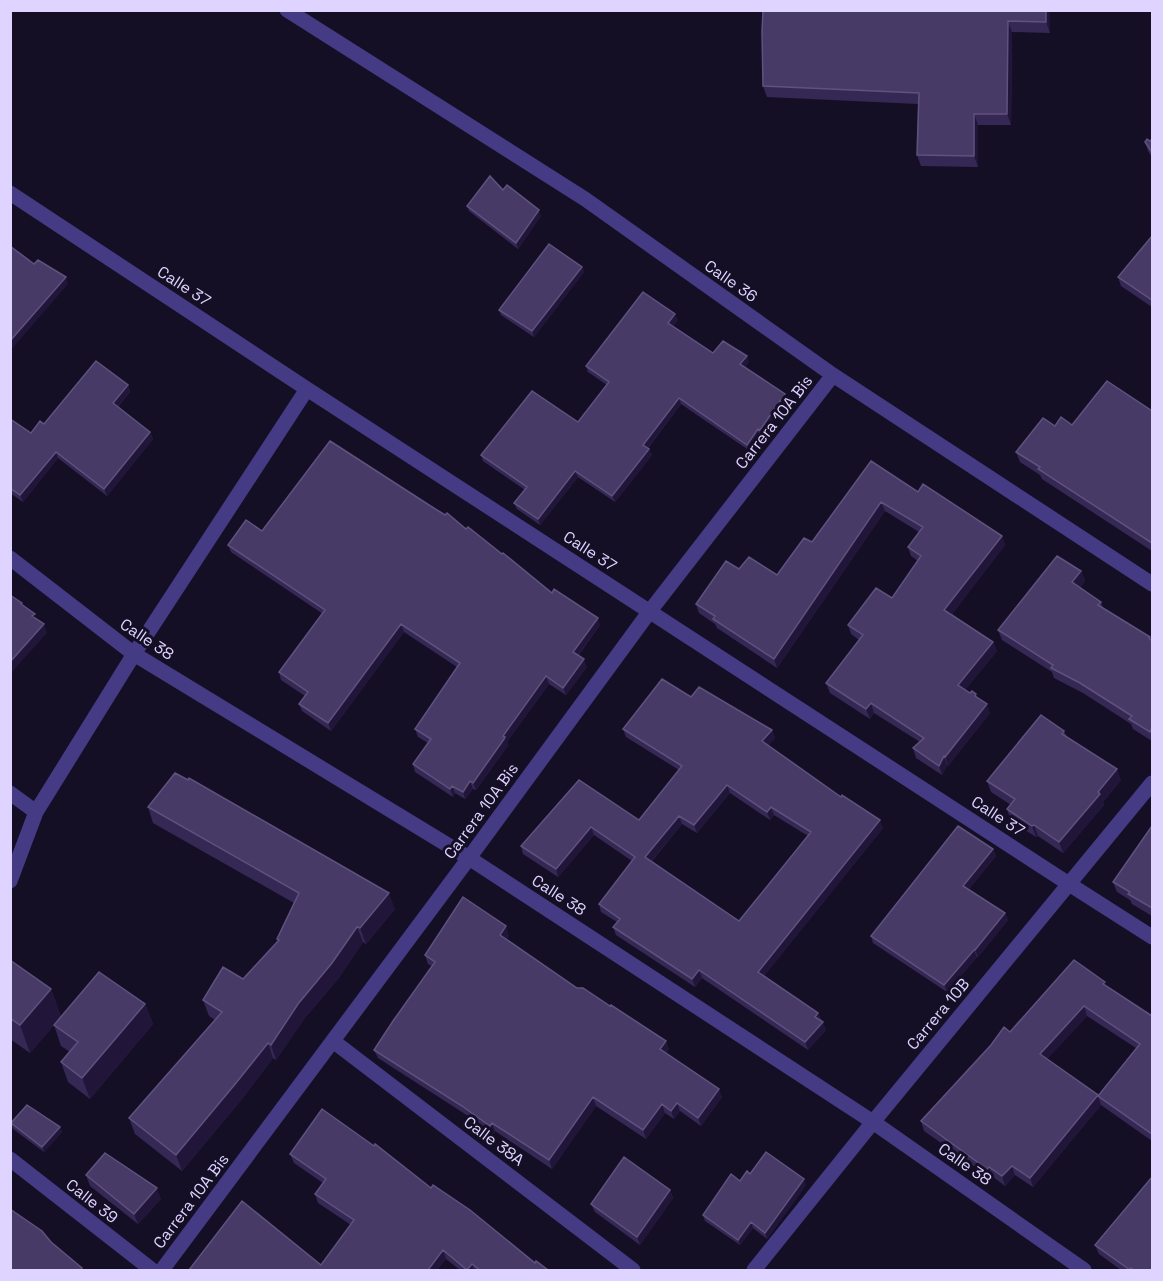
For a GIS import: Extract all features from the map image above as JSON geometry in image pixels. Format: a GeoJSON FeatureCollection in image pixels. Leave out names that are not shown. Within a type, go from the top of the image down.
{"type":"FeatureCollection","features":[{"type":"Feature","properties":{"kind":"street","name":"Calle 36"},"geometry":{"type":"LineString","coordinates":[[287,10],[585,199],[833,375],[1152,584]]}},
{"type":"Feature","properties":{"kind":"street","name":"Calle 37"},"geometry":{"type":"LineString","coordinates":[[10,193],[307,389],[1152,937]]}},
{"type":"Feature","properties":{"kind":"street","name":"Carrera 10A Bis"},"geometry":{"type":"LineString","coordinates":[[162,1270],[650,611],[833,375]]}},
{"type":"Feature","properties":{"kind":"street"},"geometry":{"type":"LineString","coordinates":[[10,881],[36,812],[134,654],[307,389]]}},
{"type":"Feature","properties":{"kind":"street","name":"Calle 38"},"geometry":{"type":"LineString","coordinates":[[10,558],[134,654],[469,858],[873,1122],[1084,1270]]}},
{"type":"Feature","properties":{"kind":"street","name":"Carrera 10B"},"geometry":{"type":"LineString","coordinates":[[754,1270],[1152,783]]}},
{"type":"Feature","properties":{"kind":"street"},"geometry":{"type":"LineString","coordinates":[[10,793],[36,812]]}},
{"type":"Feature","properties":{"kind":"street","name":"Calle 38A"},"geometry":{"type":"LineString","coordinates":[[333,1041],[633,1270]]}},
{"type":"Feature","properties":{"kind":"street","name":"Calle 39"},"geometry":{"type":"LineString","coordinates":[[10,1159],[152,1270]]}},
{"type":"Feature","properties":{"kind":"building"},"geometry":{"type":"Polygon","coordinates":[[[763,10],[1046,10],[1046,22],[1008,21],[1007,114],[974,114],[974,156],[917,155],[919,93],[763,86],[763,10]]]}},
{"type":"Feature","properties":{"kind":"building"},"geometry":{"type":"Polygon","coordinates":[[[1147,139],[1150,141],[1152,139],[1152,152],[1145,142],[1147,139]]]}},
{"type":"Feature","properties":{"kind":"building"},"geometry":{"type":"Polygon","coordinates":[[[490,176],[503,190],[507,185],[539,210],[516,243],[467,206],[490,176]]]}},
{"type":"Feature","properties":{"kind":"building"},"geometry":{"type":"Polygon","coordinates":[[[1152,236],[1152,300],[1118,277],[1152,236]]]}},
{"type":"Feature","properties":{"kind":"building"},"geometry":{"type":"Polygon","coordinates":[[[549,244],[582,267],[532,331],[499,310],[549,244]]]}},
{"type":"Feature","properties":{"kind":"building"},"geometry":{"type":"Polygon","coordinates":[[[10,246],[34,264],[38,260],[66,277],[10,341],[10,246]]]}},
{"type":"Feature","properties":{"kind":"building"},"geometry":{"type":"Polygon","coordinates":[[[643,292],[675,314],[668,323],[713,353],[723,341],[747,356],[740,364],[785,394],[747,445],[679,398],[643,445],[649,449],[612,496],[575,471],[538,519],[514,503],[527,487],[481,455],[532,391],[578,422],[609,382],[586,366],[643,292]]]}},
{"type":"Feature","properties":{"kind":"building"},"geometry":{"type":"Polygon","coordinates":[[[96,361],[128,385],[113,403],[150,432],[104,489],[56,452],[20,495],[10,488],[10,419],[31,433],[40,421],[44,424],[96,361]]]}},
{"type":"Feature","properties":{"kind":"building"},"geometry":{"type":"Polygon","coordinates":[[[1107,381],[1152,411],[1152,543],[1038,469],[1040,467],[1016,452],[1043,418],[1055,426],[1061,417],[1072,425],[1107,381]]]}},
{"type":"Feature","properties":{"kind":"building"},"geometry":{"type":"Polygon","coordinates":[[[330,441],[445,515],[447,513],[466,529],[468,527],[552,593],[554,589],[598,618],[573,652],[584,659],[563,688],[546,676],[473,783],[470,781],[463,792],[452,786],[450,789],[413,764],[431,739],[415,729],[460,663],[401,624],[328,723],[299,704],[308,692],[279,672],[325,610],[228,545],[246,520],[262,531],[330,441]]]}},
{"type":"Feature","properties":{"kind":"building"},"geometry":{"type":"Polygon","coordinates":[[[871,461],[918,492],[923,484],[1002,536],[944,610],[993,642],[958,685],[970,693],[972,691],[976,694],[975,696],[987,704],[944,756],[939,766],[913,748],[924,738],[871,703],[866,709],[826,683],[863,635],[848,625],[876,588],[892,598],[921,556],[908,547],[923,527],[881,502],[774,659],[713,619],[715,616],[696,604],[726,561],[739,569],[749,557],[777,575],[804,538],[812,542],[871,461]]]}},
{"type":"Feature","properties":{"kind":"building"},"geometry":{"type":"Polygon","coordinates":[[[1057,556],[1081,571],[1072,582],[1101,602],[1098,605],[1150,637],[1152,641],[1152,733],[1151,730],[1150,732],[1129,719],[1132,716],[1080,683],[1051,668],[1053,665],[998,630],[1057,556]]]}},
{"type":"Feature","properties":{"kind":"building"},"geometry":{"type":"Polygon","coordinates":[[[10,595],[44,624],[10,662],[10,595]]]}},
{"type":"Feature","properties":{"kind":"building"},"geometry":{"type":"Polygon","coordinates":[[[662,679],[691,697],[699,687],[772,730],[762,741],[841,797],[842,795],[880,820],[758,972],[818,1013],[815,1017],[823,1022],[805,1042],[699,970],[692,979],[613,927],[620,919],[599,904],[635,857],[591,827],[556,869],[521,846],[579,780],[639,820],[682,766],[623,729],[662,679]],[[727,785],[694,825],[679,816],[645,857],[739,921],[811,832],[771,807],[767,812],[727,785]]]}},
{"type":"Feature","properties":{"kind":"building"},"geometry":{"type":"Polygon","coordinates":[[[1041,715],[1064,731],[1062,734],[1117,769],[1098,792],[1100,794],[1059,842],[1007,809],[1015,799],[987,781],[1041,715]]]}},
{"type":"Feature","properties":{"kind":"building"},"geometry":{"type":"Polygon","coordinates":[[[175,773],[188,780],[189,778],[389,893],[360,928],[357,927],[332,963],[298,1004],[271,1045],[268,1043],[176,1155],[129,1118],[222,1012],[203,1000],[223,967],[243,979],[279,940],[277,939],[299,893],[148,807],[175,773]]]}},
{"type":"Feature","properties":{"kind":"building"},"geometry":{"type":"Polygon","coordinates":[[[958,826],[993,849],[963,886],[1005,913],[944,985],[871,936],[958,826]]]}},
{"type":"Feature","properties":{"kind":"building"},"geometry":{"type":"Polygon","coordinates":[[[1152,826],[1152,908],[1113,882],[1152,826]]]}},
{"type":"Feature","properties":{"kind":"building"},"geometry":{"type":"Polygon","coordinates":[[[463,897],[506,926],[500,935],[577,988],[583,988],[666,1041],[660,1049],[719,1089],[698,1118],[677,1103],[671,1111],[662,1104],[643,1130],[593,1097],[549,1160],[492,1123],[490,1126],[374,1050],[435,962],[425,955],[463,897]]]}},
{"type":"Feature","properties":{"kind":"building"},"geometry":{"type":"Polygon","coordinates":[[[10,960],[51,989],[20,1025],[10,1018],[10,960]]]}},
{"type":"Feature","properties":{"kind":"building"},"geometry":{"type":"Polygon","coordinates":[[[1074,960],[1105,982],[1103,984],[1152,1016],[1152,1134],[1098,1096],[1140,1044],[1084,1006],[1040,1054],[1098,1095],[1030,1178],[1012,1166],[1002,1176],[989,1167],[987,1169],[921,1121],[991,1045],[1004,1027],[1010,1032],[1074,960]]]}},
{"type":"Feature","properties":{"kind":"building"},"geometry":{"type":"Polygon","coordinates":[[[99,972],[145,1004],[82,1078],[61,1062],[78,1042],[54,1025],[99,972]]]}},
{"type":"Feature","properties":{"kind":"building"},"geometry":{"type":"Polygon","coordinates":[[[27,1105],[60,1127],[42,1147],[11,1123],[27,1105]]]}},
{"type":"Feature","properties":{"kind":"building"},"geometry":{"type":"Polygon","coordinates":[[[322,1109],[374,1146],[375,1144],[431,1188],[433,1185],[470,1210],[535,1263],[536,1261],[548,1270],[480,1270],[472,1264],[467,1270],[443,1250],[428,1270],[189,1270],[242,1201],[321,1265],[354,1220],[315,1194],[326,1179],[290,1154],[322,1109]]]}},
{"type":"Feature","properties":{"kind":"building"},"geometry":{"type":"Polygon","coordinates":[[[766,1152],[804,1179],[765,1233],[751,1222],[738,1240],[703,1215],[731,1174],[740,1181],[747,1171],[750,1174],[766,1152]]]}},
{"type":"Feature","properties":{"kind":"building"},"geometry":{"type":"Polygon","coordinates":[[[105,1153],[157,1188],[134,1214],[86,1175],[105,1153]]]}},
{"type":"Feature","properties":{"kind":"building"},"geometry":{"type":"Polygon","coordinates":[[[624,1157],[670,1190],[637,1237],[591,1204],[624,1157]]]}},
{"type":"Feature","properties":{"kind":"building"},"geometry":{"type":"Polygon","coordinates":[[[1152,1177],[1152,1270],[1131,1268],[1130,1270],[1095,1245],[1152,1177]]]}},
{"type":"Feature","properties":{"kind":"building"},"geometry":{"type":"Polygon","coordinates":[[[10,1209],[42,1231],[51,1242],[82,1268],[80,1270],[10,1270],[10,1209]]]}}]}
